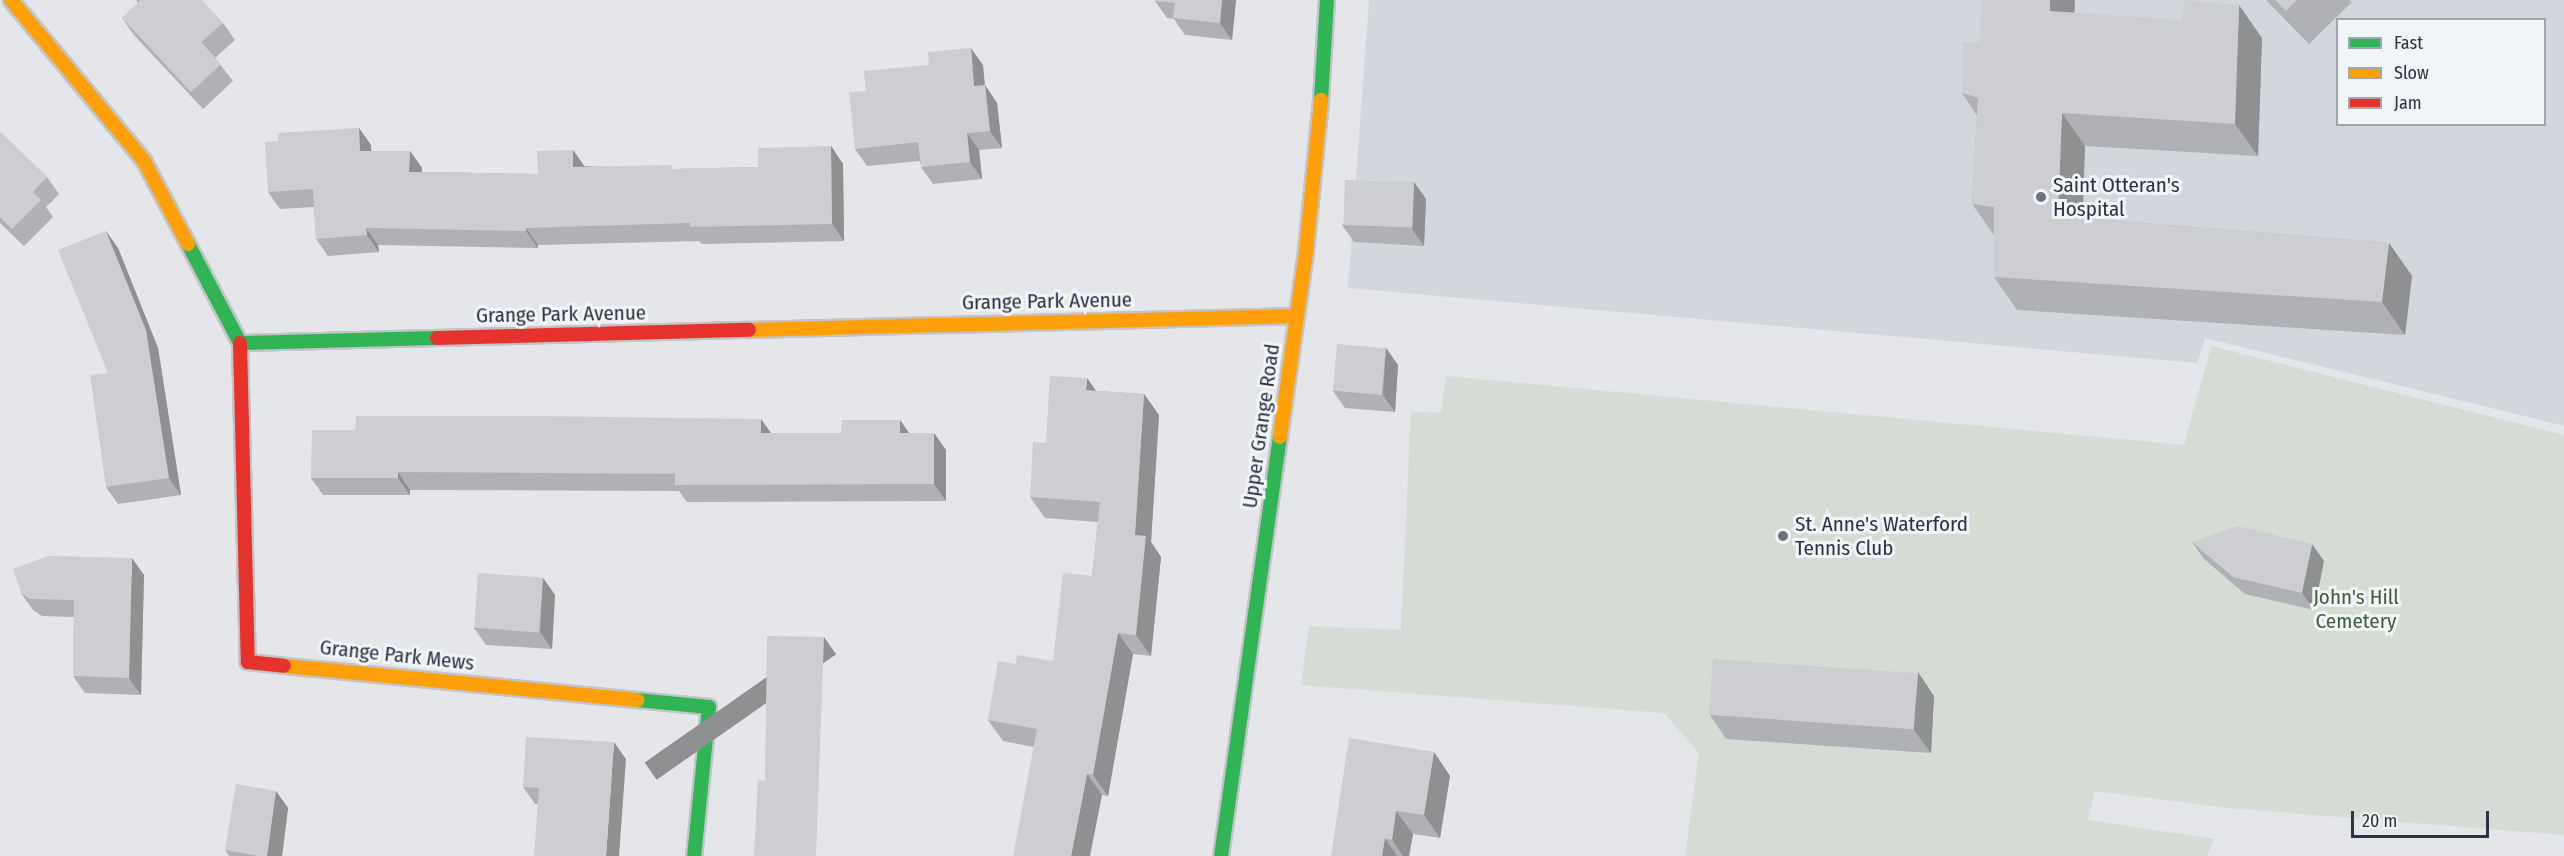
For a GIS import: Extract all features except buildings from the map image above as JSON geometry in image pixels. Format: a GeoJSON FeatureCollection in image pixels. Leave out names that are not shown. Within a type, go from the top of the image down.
{"type":"FeatureCollection","features":[{"type":"Feature","properties":{"kind":"street"},"geometry":{"type":"LineString","coordinates":[[11,0],[144,161],[240,343]]}},
{"type":"Feature","properties":{"kind":"street","name":"Upper Grange Road"},"geometry":{"type":"LineString","coordinates":[[1221,856],[1298,316],[1320,126],[1327,0]]}},
{"type":"Feature","properties":{"kind":"street","name":"Grange Park Avenue"},"geometry":{"type":"LineString","coordinates":[[240,343],[1298,316]]}},
{"type":"Feature","properties":{"kind":"street","name":"Grange Park Mews"},"geometry":{"type":"LineString","coordinates":[[240,343],[248,662],[709,707],[694,856]]}},
{"type":"Feature","properties":{"kind":"shaded area"},"geometry":{"type":"Polygon","coordinates":[[[1369,0],[2564,0],[2564,426],[2205,338],[2197,363],[1348,288],[1369,0]]]}},
{"type":"Feature","properties":{"kind":"green space","name":"St. Anne's Waterford Tennis Club"},"geometry":{"type":"Polygon","coordinates":[[[2211,346],[2564,435],[2564,835],[2228,808],[2095,791],[2088,820],[2214,839],[2207,856],[1685,856],[1699,753],[1664,713],[1301,685],[1309,626],[1401,630],[1411,411],[1441,413],[1446,376],[2184,445],[2211,346]]]}},
{"type":"Feature","properties":{"kind":"traffic: fast"},"geometry":{"type":"LineString","coordinates":[[1321,100],[1327,0]]}},
{"type":"Feature","properties":{"kind":"traffic: fast"},"geometry":{"type":"LineString","coordinates":[[188,244],[240,343],[437,338]]}},
{"type":"Feature","properties":{"kind":"traffic: fast"},"geometry":{"type":"LineString","coordinates":[[1221,856],[1280,437]]}},
{"type":"Feature","properties":{"kind":"traffic: fast"},"geometry":{"type":"LineString","coordinates":[[637,700],[709,707],[694,856]]}},
{"type":"Feature","properties":{"kind":"traffic: slow"},"geometry":{"type":"LineString","coordinates":[[11,0],[144,161],[188,244]]}},
{"type":"Feature","properties":{"kind":"traffic: slow"},"geometry":{"type":"LineString","coordinates":[[1280,437],[1306,251],[1321,100]]}},
{"type":"Feature","properties":{"kind":"traffic: slow"},"geometry":{"type":"LineString","coordinates":[[749,330],[1297,316]]}},
{"type":"Feature","properties":{"kind":"traffic: slow"},"geometry":{"type":"LineString","coordinates":[[284,666],[637,700]]}},
{"type":"Feature","properties":{"kind":"traffic: jam"},"geometry":{"type":"LineString","coordinates":[[437,338],[749,330]]}},
{"type":"Feature","properties":{"kind":"traffic: jam"},"geometry":{"type":"LineString","coordinates":[[240,343],[248,662],[284,666]]}},
{"type":"Feature","properties":{"kind":"place","name":"Saint Otteran's Hospital"},"geometry":{"type":"Point","coordinates":[2041,197]}},
{"type":"Feature","properties":{"kind":"place","name":"St. Anne's Waterford Tennis Club"},"geometry":{"type":"Point","coordinates":[1783,536]}},
{"type":"Feature","properties":{"kind":"park label","name":"John's Hill Cemetery"},"geometry":{"type":"Point","coordinates":[2356,609]}}]}
